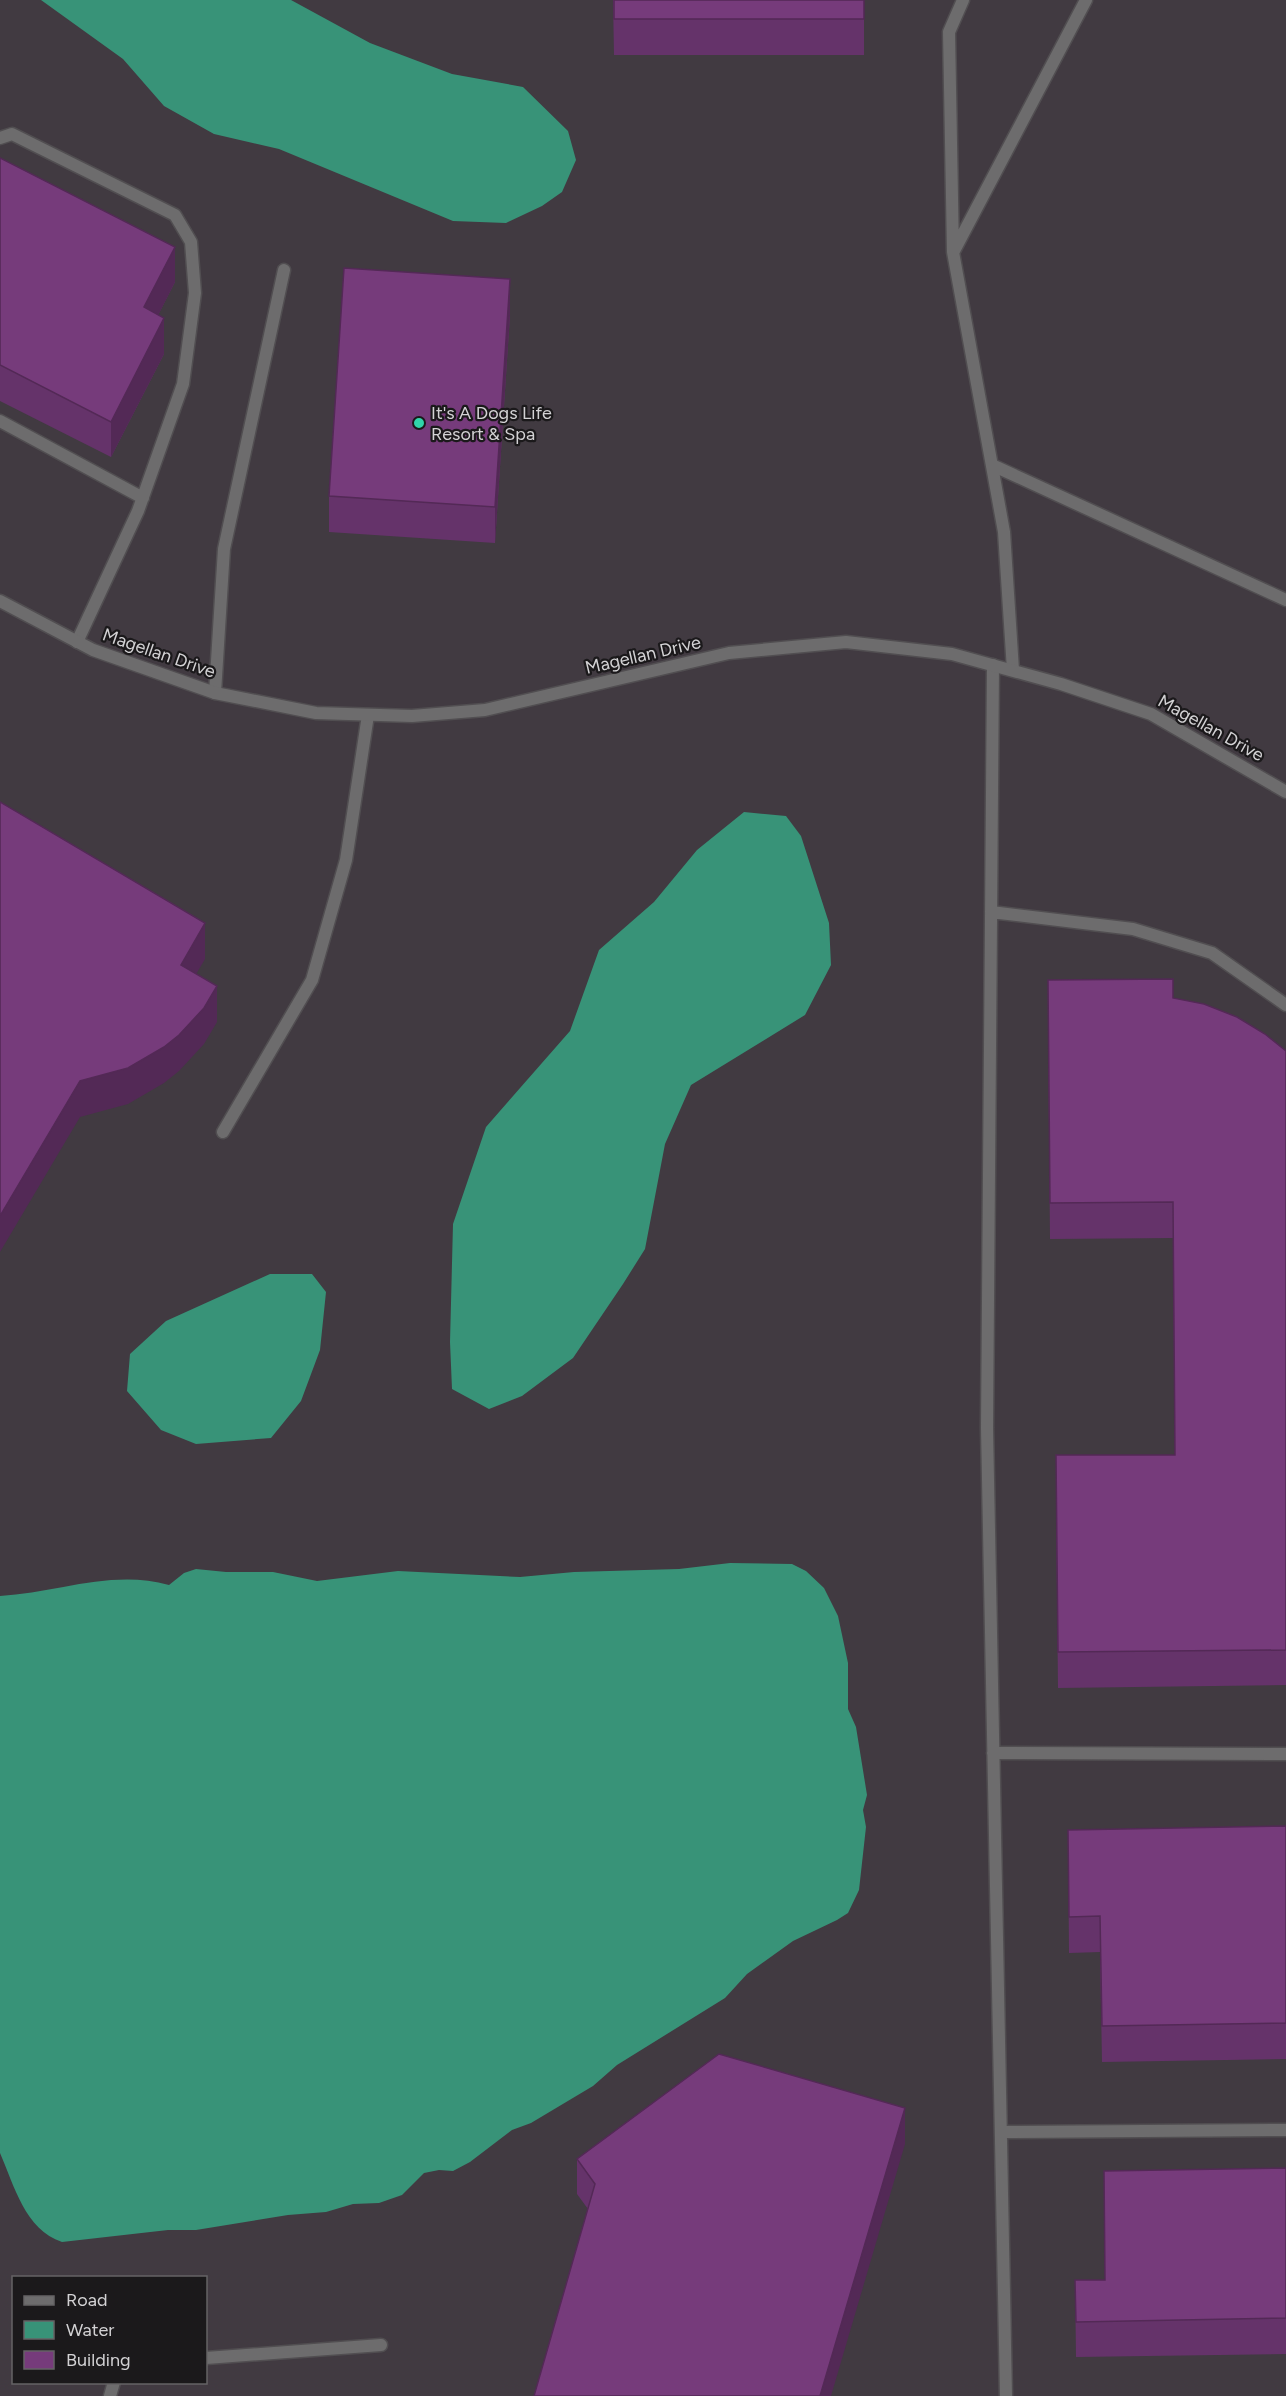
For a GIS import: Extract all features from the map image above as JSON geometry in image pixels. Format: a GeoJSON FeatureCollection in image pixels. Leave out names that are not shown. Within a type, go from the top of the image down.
{"type":"FeatureCollection","features":[{"type":"Feature","properties":{"kind":"street"},"geometry":{"type":"LineString","coordinates":[[963,0],[949,32],[953,252],[1004,532],[1013,670]]}},
{"type":"Feature","properties":{"kind":"street"},"geometry":{"type":"LineString","coordinates":[[953,252],[1086,0]]}},
{"type":"Feature","properties":{"kind":"street"},"geometry":{"type":"LineString","coordinates":[[0,138],[12,134],[175,215],[191,242],[195,293],[183,384],[143,498],[77,642]]}},
{"type":"Feature","properties":{"kind":"street"},"geometry":{"type":"LineString","coordinates":[[215,693],[224,549],[284,270]]}},
{"type":"Feature","properties":{"kind":"street"},"geometry":{"type":"LineString","coordinates":[[0,421],[143,498]]}},
{"type":"Feature","properties":{"kind":"street"},"geometry":{"type":"LineString","coordinates":[[992,465],[1286,600]]}},
{"type":"Feature","properties":{"kind":"street","name":"Magellan Drive"},"geometry":{"type":"LineString","coordinates":[[0,601],[93,650],[215,693],[316,713],[412,716],[485,710],[729,654],[846,642],[952,654],[1013,670],[1151,714],[1286,792]]}},
{"type":"Feature","properties":{"kind":"street"},"geometry":{"type":"LineString","coordinates":[[993,665],[987,1428],[1006,2396]]}},
{"type":"Feature","properties":{"kind":"street"},"geometry":{"type":"LineString","coordinates":[[223,1132],[312,980],[346,860],[368,715]]}},
{"type":"Feature","properties":{"kind":"street"},"geometry":{"type":"LineString","coordinates":[[991,912],[1132,928],[1212,953],[1286,1005]]}},
{"type":"Feature","properties":{"kind":"street"},"geometry":{"type":"LineString","coordinates":[[993,1754],[1286,1754]]}},
{"type":"Feature","properties":{"kind":"street"},"geometry":{"type":"LineString","coordinates":[[1000,2132],[1286,2130]]}},
{"type":"Feature","properties":{"kind":"street"},"geometry":{"type":"LineString","coordinates":[[207,2358],[381,2345]]}},
{"type":"Feature","properties":{"kind":"shaded area"},"geometry":{"type":"Polygon","coordinates":[[[0,0],[1286,0],[1286,2396],[0,2396],[0,0]]]}},
{"type":"Feature","properties":{"kind":"water"},"geometry":{"type":"Polygon","coordinates":[[[41,0],[291,0],[370,43],[452,74],[523,87],[568,131],[576,160],[562,192],[542,206],[506,223],[453,221],[279,149],[214,134],[164,106],[123,59],[41,0]]]}},
{"type":"Feature","properties":{"kind":"water"},"geometry":{"type":"Polygon","coordinates":[[[744,812],[786,816],[801,836],[829,923],[831,965],[805,1015],[691,1085],[665,1144],[645,1249],[573,1358],[522,1396],[489,1409],[452,1389],[450,1342],[453,1224],[486,1127],[570,1031],[599,950],[654,902],[697,850],[744,812]]]}},
{"type":"Feature","properties":{"kind":"water"},"geometry":{"type":"Polygon","coordinates":[[[270,1274],[312,1274],[326,1292],[320,1350],[301,1401],[271,1438],[196,1444],[161,1430],[127,1391],[130,1354],[166,1321],[270,1274]]]}},
{"type":"Feature","properties":{"kind":"water"},"geometry":{"type":"Polygon","coordinates":[[[730,1563],[792,1564],[806,1571],[824,1588],[838,1616],[848,1663],[848,1709],[856,1727],[867,1795],[863,1810],[866,1827],[859,1890],[848,1913],[793,1941],[747,1974],[725,1998],[617,2065],[593,2086],[531,2123],[512,2130],[470,2162],[453,2171],[439,2170],[424,2173],[402,2195],[379,2203],[353,2204],[326,2212],[288,2215],[196,2230],[168,2230],[62,2242],[39,2228],[22,2205],[0,2153],[0,1596],[105,1581],[148,1581],[169,1585],[184,1573],[196,1569],[226,1572],[273,1572],[317,1581],[398,1571],[520,1577],[574,1572],[679,1569],[730,1563]]]}},
{"type":"Feature","properties":{"kind":"building"},"geometry":{"type":"Polygon","coordinates":[[[614,0],[864,0],[864,19],[614,19],[614,0]]]}},
{"type":"Feature","properties":{"kind":"building"},"geometry":{"type":"Polygon","coordinates":[[[0,158],[175,247],[144,307],[164,318],[111,422],[0,365],[0,158]]]}},
{"type":"Feature","properties":{"kind":"building","name":"It's A Dogs Life Resort & Spa"},"geometry":{"type":"Polygon","coordinates":[[[344,268],[510,279],[495,507],[329,496],[344,268]]]}},
{"type":"Feature","properties":{"kind":"building"},"geometry":{"type":"Polygon","coordinates":[[[0,802],[205,923],[181,965],[217,986],[204,1008],[179,1035],[164,1047],[128,1068],[80,1081],[0,1216],[0,802]]]}},
{"type":"Feature","properties":{"kind":"building"},"geometry":{"type":"Polygon","coordinates":[[[1173,979],[1173,998],[1204,1004],[1237,1017],[1265,1034],[1286,1051],[1286,1650],[1058,1652],[1056,1455],[1175,1455],[1173,1202],[1050,1203],[1048,980],[1173,979]]]}},
{"type":"Feature","properties":{"kind":"building"},"geometry":{"type":"Polygon","coordinates":[[[1286,1826],[1286,2023],[1102,2026],[1100,1916],[1069,1917],[1068,1830],[1286,1826]]]}},
{"type":"Feature","properties":{"kind":"building"},"geometry":{"type":"Polygon","coordinates":[[[719,2054],[905,2108],[820,2396],[534,2396],[595,2184],[577,2159],[719,2054]]]}},
{"type":"Feature","properties":{"kind":"building"},"geometry":{"type":"Polygon","coordinates":[[[1286,2168],[1286,2318],[1076,2322],[1075,2280],[1105,2280],[1104,2171],[1286,2168]]]}},
{"type":"Feature","properties":{"kind":"place","name":"It's A Dogs Life Resort & Spa"},"geometry":{"type":"Point","coordinates":[419,423]}}]}
